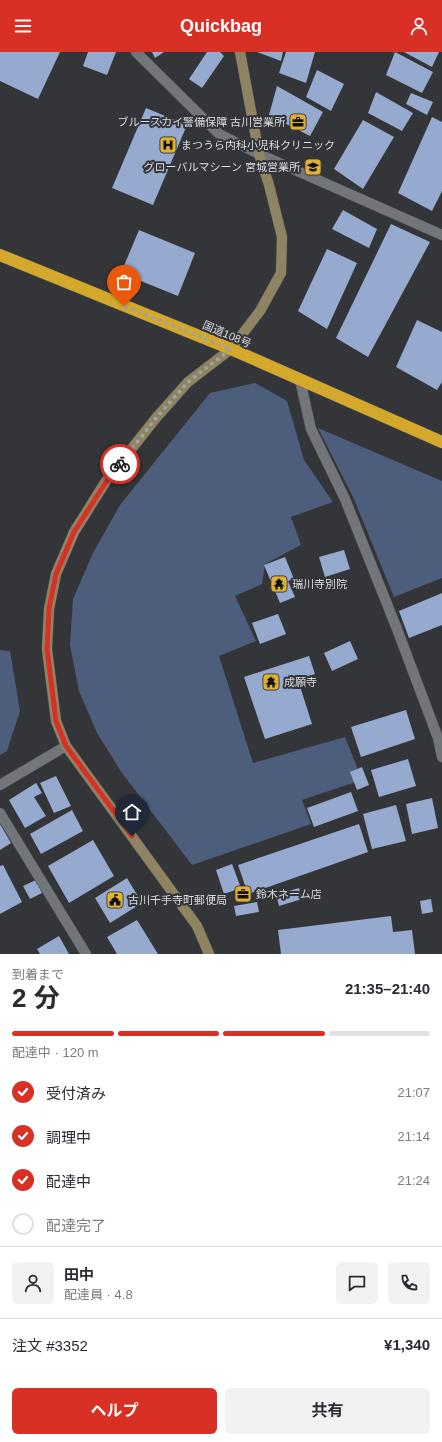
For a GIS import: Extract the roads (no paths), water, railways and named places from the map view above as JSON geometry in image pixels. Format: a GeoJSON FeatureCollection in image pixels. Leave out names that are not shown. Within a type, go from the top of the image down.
{"type":"FeatureCollection","features":[{"type":"Feature","properties":{"kind":"highway","name":"国道108号"},"geometry":{"type":"LineString","coordinates":[[0,255],[231,349],[442,442]]}},
{"type":"Feature","properties":{"kind":"street"},"geometry":{"type":"LineString","coordinates":[[136,52],[219,134],[259,154],[442,235]]}},
{"type":"Feature","properties":{"kind":"street"},"geometry":{"type":"LineString","coordinates":[[209,954],[197,926],[66,746],[56,721],[47,649],[49,609],[56,574],[74,532],[106,482],[156,418],[188,382],[231,349],[260,311],[281,273],[282,237],[269,185],[259,154],[240,52]]}},
{"type":"Feature","properties":{"kind":"street"},"geometry":{"type":"LineString","coordinates":[[300,380],[311,429],[345,499],[383,593],[438,738],[442,757]]}},
{"type":"Feature","properties":{"kind":"street"},"geometry":{"type":"LineString","coordinates":[[0,785],[66,746]]}},
{"type":"Feature","properties":{"kind":"street"},"geometry":{"type":"LineString","coordinates":[[0,813],[86,954]]}},
{"type":"Feature","properties":{"kind":"place","name":"ブルースカイ警備保障 古川営業所"},"geometry":{"type":"Point","coordinates":[298,122]}},
{"type":"Feature","properties":{"kind":"place","name":"まつうら内科小児科クリニック"},"geometry":{"type":"Point","coordinates":[168,145]}},
{"type":"Feature","properties":{"kind":"place","name":"グローバルマシーン 宮城営業所"},"geometry":{"type":"Point","coordinates":[313,167]}},
{"type":"Feature","properties":{"kind":"place","name":"瑞川寺別院"},"geometry":{"type":"Point","coordinates":[279,584]}},
{"type":"Feature","properties":{"kind":"place","name":"成願寺"},"geometry":{"type":"Point","coordinates":[271,682]}},
{"type":"Feature","properties":{"kind":"place","name":"鈴木ネーム店"},"geometry":{"type":"Point","coordinates":[243,894]}},
{"type":"Feature","properties":{"kind":"place","name":"古川千手寺町郵便局"},"geometry":{"type":"Point","coordinates":[115,900]}}]}
